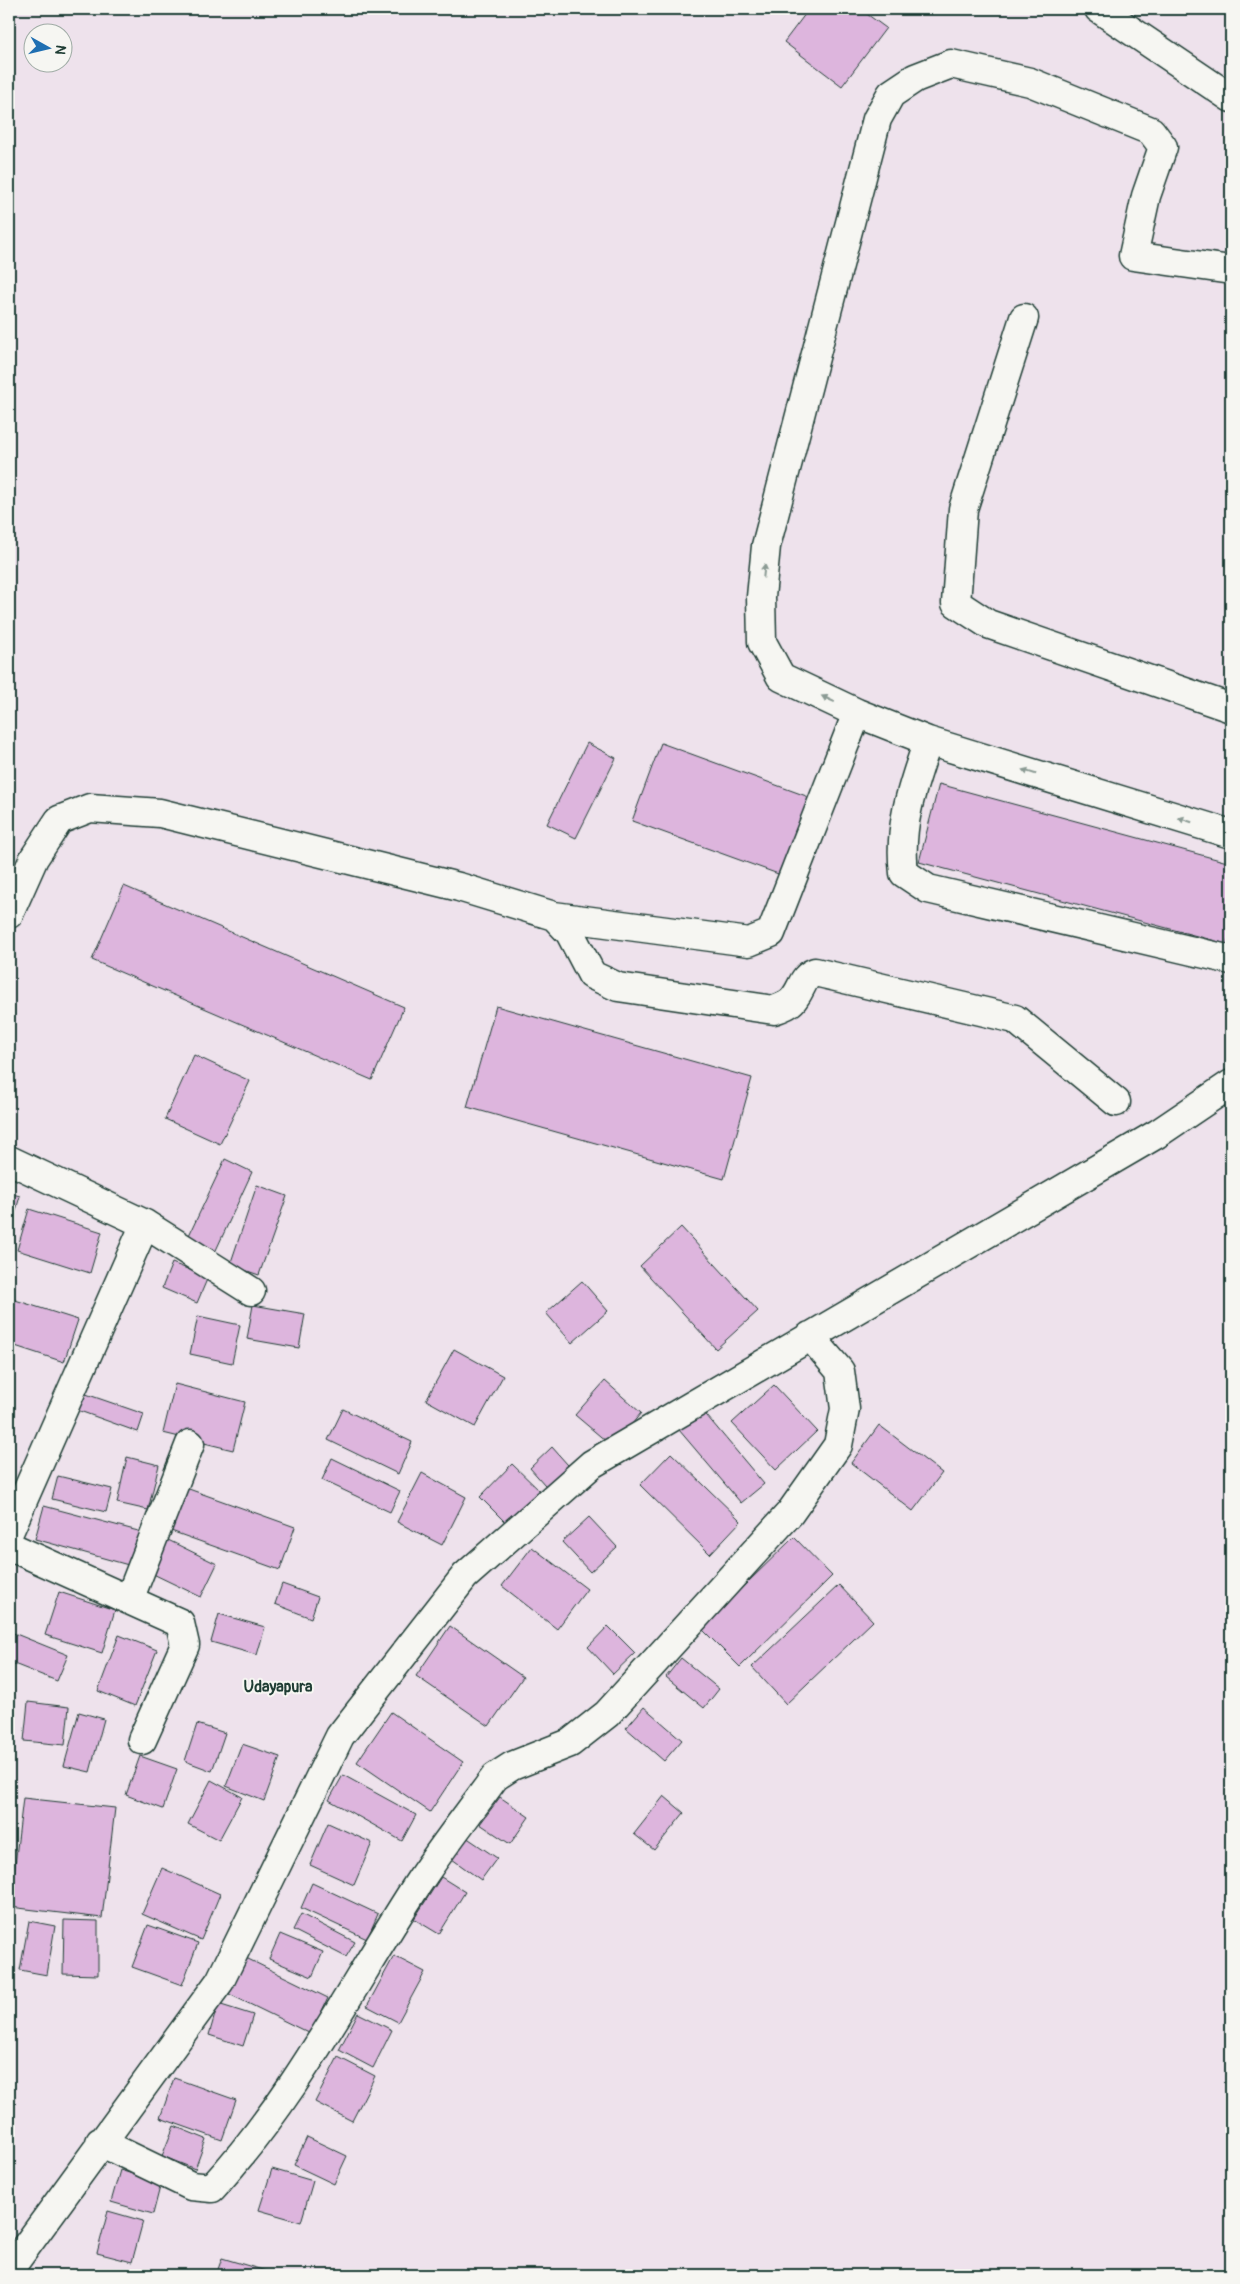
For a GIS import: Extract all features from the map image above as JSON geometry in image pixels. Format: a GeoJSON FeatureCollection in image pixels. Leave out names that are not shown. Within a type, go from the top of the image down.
{"type":"FeatureCollection","features":[{"type":"Feature","properties":{"kind":"street"},"geometry":{"type":"LineString","coordinates":[[1103,10],[1231,98]]}},
{"type":"Feature","properties":{"kind":"street"},"geometry":{"type":"LineString","coordinates":[[1231,270],[1132,256],[1146,196],[1163,147],[1151,131],[1030,82],[951,64],[915,78],[891,94],[876,118],[766,546],[761,598],[762,642],[781,677],[857,713],[928,741],[1231,834]]}},
{"type":"Feature","properties":{"kind":"street"},"geometry":{"type":"LineString","coordinates":[[1024,318],[963,508],[956,603],[988,624],[1231,708]]}},
{"type":"Feature","properties":{"kind":"street"},"geometry":{"type":"LineString","coordinates":[[9,914],[34,858],[59,820],[90,808],[160,813],[459,887],[554,916],[749,942],[771,934],[857,713]]}},
{"type":"Feature","properties":{"kind":"street"},"geometry":{"type":"LineString","coordinates":[[928,741],[908,799],[901,854],[904,873],[928,889],[1231,960]]}},
{"type":"Feature","properties":{"kind":"street"},"geometry":{"type":"LineString","coordinates":[[554,916],[570,933],[592,975],[618,987],[774,1010],[789,1004],[808,975],[815,972],[824,974],[1015,1020],[1116,1102]]}},
{"type":"Feature","properties":{"kind":"street"},"geometry":{"type":"LineString","coordinates":[[9,2270],[100,2142],[220,1981],[340,1736],[464,1576],[592,1464],[1157,1134],[1231,1084]]}},
{"type":"Feature","properties":{"kind":"street"},"geometry":{"type":"LineString","coordinates":[[9,1160],[145,1224],[251,1291]]}},
{"type":"Feature","properties":{"kind":"street"},"geometry":{"type":"LineString","coordinates":[[9,1532],[145,1224]]}},
{"type":"Feature","properties":{"kind":"street"},"geometry":{"type":"LineString","coordinates":[[100,2142],[191,2186],[212,2188],[236,2161],[309,2060],[418,1883],[495,1777],[512,1766],[570,1743],[608,1714],[790,1513],[838,1445],[845,1409],[840,1371],[810,1336]]}},
{"type":"Feature","properties":{"kind":"street"},"geometry":{"type":"LineString","coordinates":[[129,1600],[190,1444]]}},
{"type":"Feature","properties":{"kind":"street"},"geometry":{"type":"LineString","coordinates":[[9,1546],[180,1623],[185,1645],[142,1740]]}},
{"type":"Feature","properties":{"kind":"building"},"geometry":{"type":"Polygon","coordinates":[[[809,9],[860,9],[886,28],[842,86],[784,42],[809,9]]]}},
{"type":"Feature","properties":{"kind":"building"},"geometry":{"type":"Polygon","coordinates":[[[587,743],[616,758],[576,838],[547,824],[587,743]]]}},
{"type":"Feature","properties":{"kind":"building"},"geometry":{"type":"Polygon","coordinates":[[[661,743],[809,797],[781,875],[632,821],[661,743]]]}},
{"type":"Feature","properties":{"kind":"building"},"geometry":{"type":"Polygon","coordinates":[[[939,784],[1231,863],[1231,929],[1227,944],[919,862],[939,784]]]}},
{"type":"Feature","properties":{"kind":"building"},"geometry":{"type":"Polygon","coordinates":[[[124,886],[404,1007],[372,1080],[92,960],[124,886]]]}},
{"type":"Feature","properties":{"kind":"building"},"geometry":{"type":"Polygon","coordinates":[[[496,1006],[752,1078],[724,1179],[467,1107],[496,1006]]]}},
{"type":"Feature","properties":{"kind":"building"},"geometry":{"type":"Polygon","coordinates":[[[194,1055],[250,1081],[220,1144],[165,1119],[194,1055]]]}},
{"type":"Feature","properties":{"kind":"building"},"geometry":{"type":"Polygon","coordinates":[[[225,1159],[252,1172],[211,1261],[183,1248],[225,1159]]]}},
{"type":"Feature","properties":{"kind":"building"},"geometry":{"type":"Polygon","coordinates":[[[257,1185],[287,1196],[259,1275],[230,1265],[257,1185]]]}},
{"type":"Feature","properties":{"kind":"building"},"geometry":{"type":"Polygon","coordinates":[[[9,1193],[20,1196],[9,1235],[9,1193]]]}},
{"type":"Feature","properties":{"kind":"building"},"geometry":{"type":"Polygon","coordinates":[[[29,1209],[102,1232],[90,1273],[17,1250],[29,1209]]]}},
{"type":"Feature","properties":{"kind":"building"},"geometry":{"type":"Polygon","coordinates":[[[681,1227],[758,1311],[716,1349],[640,1266],[681,1227]]]}},
{"type":"Feature","properties":{"kind":"building"},"geometry":{"type":"Polygon","coordinates":[[[172,1263],[208,1277],[197,1303],[162,1288],[172,1263]]]}},
{"type":"Feature","properties":{"kind":"building"},"geometry":{"type":"Polygon","coordinates":[[[582,1281],[608,1311],[572,1343],[546,1313],[582,1281]]]}},
{"type":"Feature","properties":{"kind":"building"},"geometry":{"type":"Polygon","coordinates":[[[9,1298],[78,1320],[64,1362],[9,1344],[9,1298]]]}},
{"type":"Feature","properties":{"kind":"building"},"geometry":{"type":"Polygon","coordinates":[[[253,1305],[305,1314],[299,1348],[247,1339],[253,1305]]]}},
{"type":"Feature","properties":{"kind":"building"},"geometry":{"type":"Polygon","coordinates":[[[198,1316],[240,1325],[232,1363],[190,1354],[198,1316]]]}},
{"type":"Feature","properties":{"kind":"building"},"geometry":{"type":"Polygon","coordinates":[[[454,1349],[503,1376],[475,1427],[426,1400],[454,1349]]]}},
{"type":"Feature","properties":{"kind":"building"},"geometry":{"type":"Polygon","coordinates":[[[605,1381],[641,1413],[613,1447],[575,1415],[605,1381]]]}},
{"type":"Feature","properties":{"kind":"building"},"geometry":{"type":"Polygon","coordinates":[[[175,1384],[245,1402],[233,1450],[163,1433],[175,1384]]]}},
{"type":"Feature","properties":{"kind":"building"},"geometry":{"type":"Polygon","coordinates":[[[774,1385],[817,1431],[776,1470],[732,1423],[774,1385]]]}},
{"type":"Feature","properties":{"kind":"building"},"geometry":{"type":"Polygon","coordinates":[[[83,1393],[144,1414],[138,1432],[77,1410],[83,1393]]]}},
{"type":"Feature","properties":{"kind":"building"},"geometry":{"type":"Polygon","coordinates":[[[343,1409],[412,1442],[398,1474],[328,1440],[343,1409]]]}},
{"type":"Feature","properties":{"kind":"building"},"geometry":{"type":"Polygon","coordinates":[[[702,1410],[764,1484],[741,1503],[679,1430],[702,1410]]]}},
{"type":"Feature","properties":{"kind":"building"},"geometry":{"type":"Polygon","coordinates":[[[879,1425],[942,1473],[913,1511],[851,1463],[879,1425]]]}},
{"type":"Feature","properties":{"kind":"building"},"geometry":{"type":"Polygon","coordinates":[[[552,1447],[575,1473],[552,1493],[530,1468],[552,1447]]]}},
{"type":"Feature","properties":{"kind":"building"},"geometry":{"type":"Polygon","coordinates":[[[671,1453],[741,1521],[710,1554],[640,1485],[671,1453]]]}},
{"type":"Feature","properties":{"kind":"building"},"geometry":{"type":"Polygon","coordinates":[[[127,1457],[159,1465],[148,1510],[117,1503],[127,1457]]]}},
{"type":"Feature","properties":{"kind":"building"},"geometry":{"type":"Polygon","coordinates":[[[332,1458],[400,1491],[390,1512],[322,1480],[332,1458]]]}},
{"type":"Feature","properties":{"kind":"building"},"geometry":{"type":"Polygon","coordinates":[[[512,1464],[542,1493],[510,1527],[480,1497],[512,1464]]]}},
{"type":"Feature","properties":{"kind":"building"},"geometry":{"type":"Polygon","coordinates":[[[422,1473],[466,1497],[442,1545],[397,1522],[422,1473]]]}},
{"type":"Feature","properties":{"kind":"building"},"geometry":{"type":"Polygon","coordinates":[[[58,1476],[112,1489],[106,1512],[52,1499],[58,1476]]]}},
{"type":"Feature","properties":{"kind":"building"},"geometry":{"type":"Polygon","coordinates":[[[186,1488],[295,1527],[280,1570],[171,1531],[186,1488]]]}},
{"type":"Feature","properties":{"kind":"building"},"geometry":{"type":"Polygon","coordinates":[[[44,1506],[142,1532],[132,1566],[35,1539],[44,1506]]]}},
{"type":"Feature","properties":{"kind":"building"},"geometry":{"type":"Polygon","coordinates":[[[589,1517],[617,1547],[590,1572],[562,1542],[589,1517]]]}},
{"type":"Feature","properties":{"kind":"building"},"geometry":{"type":"Polygon","coordinates":[[[794,1537],[832,1576],[740,1667],[701,1628],[794,1537]]]}},
{"type":"Feature","properties":{"kind":"building"},"geometry":{"type":"Polygon","coordinates":[[[166,1539],[217,1564],[201,1597],[149,1572],[166,1539]]]}},
{"type":"Feature","properties":{"kind":"building"},"geometry":{"type":"Polygon","coordinates":[[[532,1547],[587,1589],[557,1629],[502,1586],[532,1547]]]}},
{"type":"Feature","properties":{"kind":"building"},"geometry":{"type":"Polygon","coordinates":[[[282,1584],[318,1597],[311,1618],[275,1604],[282,1584]]]}},
{"type":"Feature","properties":{"kind":"building"},"geometry":{"type":"Polygon","coordinates":[[[839,1585],[873,1621],[786,1704],[752,1667],[839,1585]]]}},
{"type":"Feature","properties":{"kind":"building"},"geometry":{"type":"Polygon","coordinates":[[[59,1592],[115,1610],[102,1653],[45,1635],[59,1592]]]}},
{"type":"Feature","properties":{"kind":"building"},"geometry":{"type":"Polygon","coordinates":[[[219,1614],[265,1627],[257,1655],[211,1642],[219,1614]]]}},
{"type":"Feature","properties":{"kind":"building"},"geometry":{"type":"Polygon","coordinates":[[[450,1626],[523,1677],[489,1726],[416,1676],[450,1626]]]}},
{"type":"Feature","properties":{"kind":"building"},"geometry":{"type":"Polygon","coordinates":[[[608,1626],[635,1653],[613,1674],[588,1647],[608,1626]]]}},
{"type":"Feature","properties":{"kind":"building"},"geometry":{"type":"Polygon","coordinates":[[[11,1632],[68,1655],[57,1681],[9,1662],[9,1637],[11,1632]]]}},
{"type":"Feature","properties":{"kind":"building"},"geometry":{"type":"Polygon","coordinates":[[[119,1635],[157,1650],[135,1706],[98,1691],[119,1635]]]}},
{"type":"Feature","properties":{"kind":"building"},"geometry":{"type":"Polygon","coordinates":[[[681,1658],[719,1689],[704,1708],[666,1677],[681,1658]]]}},
{"type":"Feature","properties":{"kind":"building"},"geometry":{"type":"Polygon","coordinates":[[[28,1702],[69,1707],[65,1745],[24,1741],[28,1702]]]}},
{"type":"Feature","properties":{"kind":"building"},"geometry":{"type":"Polygon","coordinates":[[[644,1707],[682,1740],[664,1761],[626,1728],[644,1707]]]}},
{"type":"Feature","properties":{"kind":"building"},"geometry":{"type":"Polygon","coordinates":[[[79,1712],[104,1719],[90,1772],[64,1766],[79,1712]]]}},
{"type":"Feature","properties":{"kind":"building"},"geometry":{"type":"Polygon","coordinates":[[[391,1712],[463,1762],[430,1812],[357,1762],[391,1712]]]}},
{"type":"Feature","properties":{"kind":"building"},"geometry":{"type":"Polygon","coordinates":[[[197,1724],[225,1733],[212,1771],[185,1761],[197,1724]]]}},
{"type":"Feature","properties":{"kind":"building"},"geometry":{"type":"Polygon","coordinates":[[[242,1744],[280,1757],[264,1801],[226,1786],[242,1744]]]}},
{"type":"Feature","properties":{"kind":"building"},"geometry":{"type":"Polygon","coordinates":[[[140,1756],[177,1769],[163,1809],[126,1795],[140,1756]]]}},
{"type":"Feature","properties":{"kind":"building"},"geometry":{"type":"Polygon","coordinates":[[[343,1775],[416,1815],[402,1841],[329,1800],[343,1775]]]}},
{"type":"Feature","properties":{"kind":"building"},"geometry":{"type":"Polygon","coordinates":[[[211,1780],[242,1797],[219,1840],[188,1824],[211,1780]]]}},
{"type":"Feature","properties":{"kind":"building"},"geometry":{"type":"Polygon","coordinates":[[[664,1796],[684,1813],[654,1850],[634,1834],[664,1796]]]}},
{"type":"Feature","properties":{"kind":"building"},"geometry":{"type":"Polygon","coordinates":[[[500,1797],[529,1817],[510,1844],[480,1824],[500,1797]]]}},
{"type":"Feature","properties":{"kind":"building"},"geometry":{"type":"Polygon","coordinates":[[[23,1798],[115,1808],[102,1918],[10,1907],[23,1798]]]}},
{"type":"Feature","properties":{"kind":"building"},"geometry":{"type":"Polygon","coordinates":[[[328,1823],[372,1843],[354,1885],[310,1865],[328,1823]]]}},
{"type":"Feature","properties":{"kind":"building"},"geometry":{"type":"Polygon","coordinates":[[[466,1837],[497,1858],[481,1880],[452,1859],[466,1837]]]}},
{"type":"Feature","properties":{"kind":"building"},"geometry":{"type":"Polygon","coordinates":[[[162,1868],[220,1894],[201,1940],[142,1914],[162,1868]]]}},
{"type":"Feature","properties":{"kind":"building"},"geometry":{"type":"Polygon","coordinates":[[[441,1877],[465,1892],[439,1934],[414,1919],[441,1877]]]}},
{"type":"Feature","properties":{"kind":"building"},"geometry":{"type":"Polygon","coordinates":[[[312,1883],[378,1914],[367,1939],[301,1908],[312,1883]]]}},
{"type":"Feature","properties":{"kind":"building"},"geometry":{"type":"Polygon","coordinates":[[[301,1914],[355,1942],[346,1957],[293,1930],[301,1914]]]}},
{"type":"Feature","properties":{"kind":"building"},"geometry":{"type":"Polygon","coordinates":[[[64,1920],[98,1921],[98,1975],[63,1974],[64,1920]]]}},
{"type":"Feature","properties":{"kind":"building"},"geometry":{"type":"Polygon","coordinates":[[[29,1921],[55,1926],[47,1975],[20,1970],[29,1921]]]}},
{"type":"Feature","properties":{"kind":"building"},"geometry":{"type":"Polygon","coordinates":[[[148,1925],[198,1943],[182,1985],[132,1967],[148,1925]]]}},
{"type":"Feature","properties":{"kind":"building"},"geometry":{"type":"Polygon","coordinates":[[[280,1934],[323,1952],[312,1977],[269,1959],[280,1934]]]}},
{"type":"Feature","properties":{"kind":"building"},"geometry":{"type":"Polygon","coordinates":[[[394,1956],[425,1972],[398,2022],[367,2006],[394,1956]]]}},
{"type":"Feature","properties":{"kind":"building"},"geometry":{"type":"Polygon","coordinates":[[[244,1957],[328,1998],[311,2034],[227,1993],[244,1957]]]}},
{"type":"Feature","properties":{"kind":"building"},"geometry":{"type":"Polygon","coordinates":[[[218,2004],[253,2015],[243,2046],[209,2035],[218,2004]]]}},
{"type":"Feature","properties":{"kind":"building"},"geometry":{"type":"Polygon","coordinates":[[[358,2013],[392,2030],[373,2068],[339,2050],[358,2013]]]}},
{"type":"Feature","properties":{"kind":"building"},"geometry":{"type":"Polygon","coordinates":[[[338,2057],[375,2076],[352,2121],[315,2102],[338,2057]]]}},
{"type":"Feature","properties":{"kind":"building"},"geometry":{"type":"Polygon","coordinates":[[[174,2078],[236,2100],[222,2140],[160,2118],[174,2078]]]}},
{"type":"Feature","properties":{"kind":"building"},"geometry":{"type":"Polygon","coordinates":[[[174,2126],[206,2139],[195,2169],[162,2156],[174,2126]]]}},
{"type":"Feature","properties":{"kind":"building"},"geometry":{"type":"Polygon","coordinates":[[[307,2137],[347,2156],[334,2184],[294,2165],[307,2137]]]}},
{"type":"Feature","properties":{"kind":"building"},"geometry":{"type":"Polygon","coordinates":[[[272,2169],[313,2181],[301,2222],[259,2210],[272,2169]]]}},
{"type":"Feature","properties":{"kind":"building"},"geometry":{"type":"Polygon","coordinates":[[[120,2170],[161,2183],[153,2214],[111,2202],[120,2170]]]}},
{"type":"Feature","properties":{"kind":"building"},"geometry":{"type":"Polygon","coordinates":[[[108,2211],[143,2221],[132,2262],[97,2253],[108,2211]]]}},
{"type":"Feature","properties":{"kind":"building"},"geometry":{"type":"Polygon","coordinates":[[[222,2258],[276,2274],[216,2275],[222,2258]]]}},
{"type":"Feature","properties":{"kind":"district","name":"Udayapura"},"geometry":{"type":"Point","coordinates":[278,1687]}}]}
